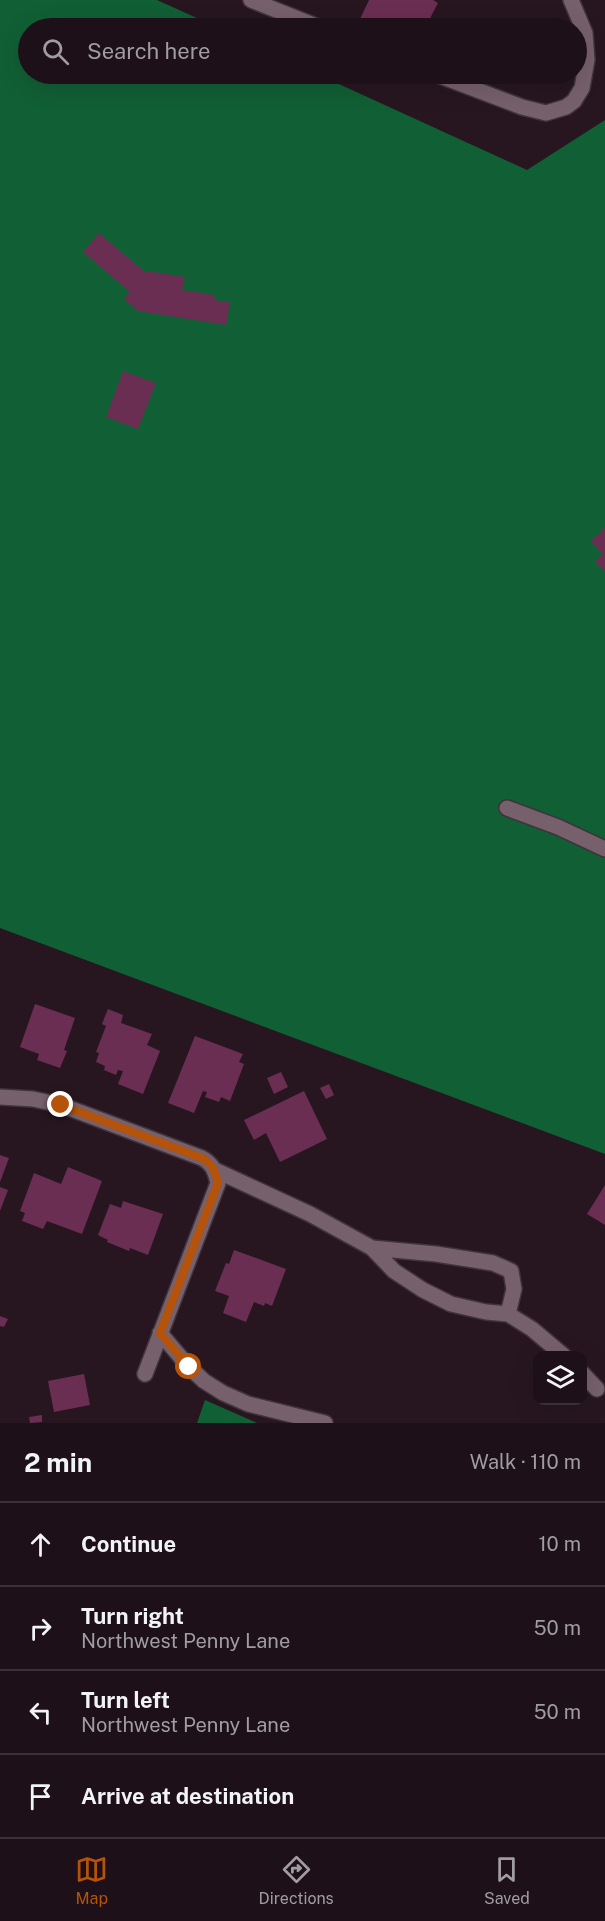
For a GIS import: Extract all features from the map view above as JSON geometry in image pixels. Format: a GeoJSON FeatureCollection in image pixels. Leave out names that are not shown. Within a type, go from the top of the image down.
{"type":"FeatureCollection","features":[{"type":"Feature","properties":{"kind":"street"},"geometry":{"type":"LineString","coordinates":[[251,0],[296,18]]}},
{"type":"Feature","properties":{"kind":"street"},"geometry":{"type":"LineString","coordinates":[[571,0],[579,18]]}},
{"type":"Feature","properties":{"kind":"street"},"geometry":{"type":"LineString","coordinates":[[461,84],[546,114],[556,112],[574,101],[583,84]]}},
{"type":"Feature","properties":{"kind":"street"},"geometry":{"type":"LineString","coordinates":[[507,808],[558,827],[605,849]]}},
{"type":"Feature","properties":{"kind":"street"},"geometry":{"type":"LineString","coordinates":[[0,1097],[33,1099],[61,1105],[202,1158],[208,1161],[215,1170],[218,1183],[145,1374]]}},
{"type":"Feature","properties":{"kind":"street"},"geometry":{"type":"LineString","coordinates":[[215,1170],[310,1214],[372,1248],[394,1270],[423,1290],[451,1304],[486,1312],[508,1314],[532,1329],[558,1351]]}},
{"type":"Feature","properties":{"kind":"street"},"geometry":{"type":"LineString","coordinates":[[372,1248],[436,1254],[493,1263],[511,1271],[514,1289],[508,1314]]}},
{"type":"Feature","properties":{"kind":"street"},"geometry":{"type":"LineString","coordinates":[[160,1333],[189,1367],[204,1381],[223,1393],[248,1404],[325,1423]]}},
{"type":"Feature","properties":{"kind":"street"},"geometry":{"type":"LineString","coordinates":[[587,1378],[597,1389]]}},
{"type":"Feature","properties":{"kind":"green space"},"geometry":{"type":"Polygon","coordinates":[[[0,0],[157,0],[197,18],[18,18],[18,84],[339,84],[527,170],[605,120],[605,1154],[0,928],[0,0]]]}},
{"type":"Feature","properties":{"kind":"green space"},"geometry":{"type":"Polygon","coordinates":[[[205,1400],[257,1423],[197,1423],[205,1400]]]}},
{"type":"Feature","properties":{"kind":"building"},"geometry":{"type":"Polygon","coordinates":[[[369,0],[433,0],[438,3],[430,18],[360,18],[369,0]]]}},
{"type":"Feature","properties":{"kind":"building"},"geometry":{"type":"Polygon","coordinates":[[[99,233],[146,273],[147,271],[185,277],[182,290],[215,295],[214,300],[230,302],[226,325],[138,311],[124,299],[130,292],[83,252],[99,233]]]}},
{"type":"Feature","properties":{"kind":"building"},"geometry":{"type":"Polygon","coordinates":[[[123,371],[156,383],[138,429],[106,417],[123,371]]]}},
{"type":"Feature","properties":{"kind":"building"},"geometry":{"type":"Polygon","coordinates":[[[605,528],[605,572],[595,561],[603,554],[591,541],[605,528]]]}},
{"type":"Feature","properties":{"kind":"building"},"geometry":{"type":"Polygon","coordinates":[[[35,1004],[75,1018],[64,1050],[67,1051],[60,1068],[37,1060],[39,1054],[20,1047],[35,1004]]]}},
{"type":"Feature","properties":{"kind":"building"},"geometry":{"type":"Polygon","coordinates":[[[108,1009],[123,1015],[121,1023],[152,1034],[147,1045],[160,1051],[143,1094],[118,1084],[123,1071],[118,1070],[116,1075],[104,1070],[105,1066],[96,1062],[99,1053],[96,1052],[106,1026],[102,1024],[108,1009]]]}},
{"type":"Feature","properties":{"kind":"building"},"geometry":{"type":"Polygon","coordinates":[[[195,1036],[243,1054],[239,1062],[244,1064],[230,1101],[221,1097],[219,1102],[205,1097],[207,1092],[203,1091],[194,1113],[168,1103],[195,1036]]]}},
{"type":"Feature","properties":{"kind":"building"},"geometry":{"type":"Polygon","coordinates":[[[281,1072],[288,1087],[274,1094],[267,1078],[281,1072]]]}},
{"type":"Feature","properties":{"kind":"building"},"geometry":{"type":"Polygon","coordinates":[[[329,1084],[334,1095],[326,1099],[320,1088],[329,1084]]]}},
{"type":"Feature","properties":{"kind":"building"},"geometry":{"type":"Polygon","coordinates":[[[304,1091],[327,1139],[280,1162],[266,1133],[254,1140],[244,1120],[304,1091]]]}},
{"type":"Feature","properties":{"kind":"building"},"geometry":{"type":"Polygon","coordinates":[[[0,1155],[9,1158],[0,1182],[0,1155]]]}},
{"type":"Feature","properties":{"kind":"building"},"geometry":{"type":"Polygon","coordinates":[[[68,1167],[102,1181],[82,1234],[47,1221],[43,1229],[22,1221],[25,1213],[20,1211],[34,1173],[61,1184],[68,1167]]]}},
{"type":"Feature","properties":{"kind":"building"},"geometry":{"type":"Polygon","coordinates":[[[605,1185],[605,1225],[587,1214],[605,1185]]]}},
{"type":"Feature","properties":{"kind":"building"},"geometry":{"type":"Polygon","coordinates":[[[0,1187],[8,1190],[0,1211],[0,1187]]]}},
{"type":"Feature","properties":{"kind":"building"},"geometry":{"type":"Polygon","coordinates":[[[123,1201],[163,1214],[148,1255],[130,1248],[129,1251],[107,1242],[108,1240],[98,1235],[110,1204],[121,1208],[123,1201]]]}},
{"type":"Feature","properties":{"kind":"building"},"geometry":{"type":"Polygon","coordinates":[[[234,1250],[286,1269],[272,1306],[254,1302],[246,1322],[223,1313],[229,1296],[215,1291],[234,1250]]]}},
{"type":"Feature","properties":{"kind":"building"},"geometry":{"type":"Polygon","coordinates":[[[0,1316],[8,1319],[4,1327],[0,1326],[0,1316]]]}},
{"type":"Feature","properties":{"kind":"building"},"geometry":{"type":"Polygon","coordinates":[[[84,1374],[90,1405],[54,1412],[48,1381],[84,1374]]]}},
{"type":"Feature","properties":{"kind":"building"},"geometry":{"type":"Polygon","coordinates":[[[42,1415],[42,1422],[30,1423],[29,1417],[42,1415]]]}},
{"type":"Feature","properties":{"kind":"route"},"geometry":{"type":"LineString","coordinates":[[61,1105],[202,1158],[208,1161],[215,1170],[218,1183],[160,1333],[189,1367]]}}]}
